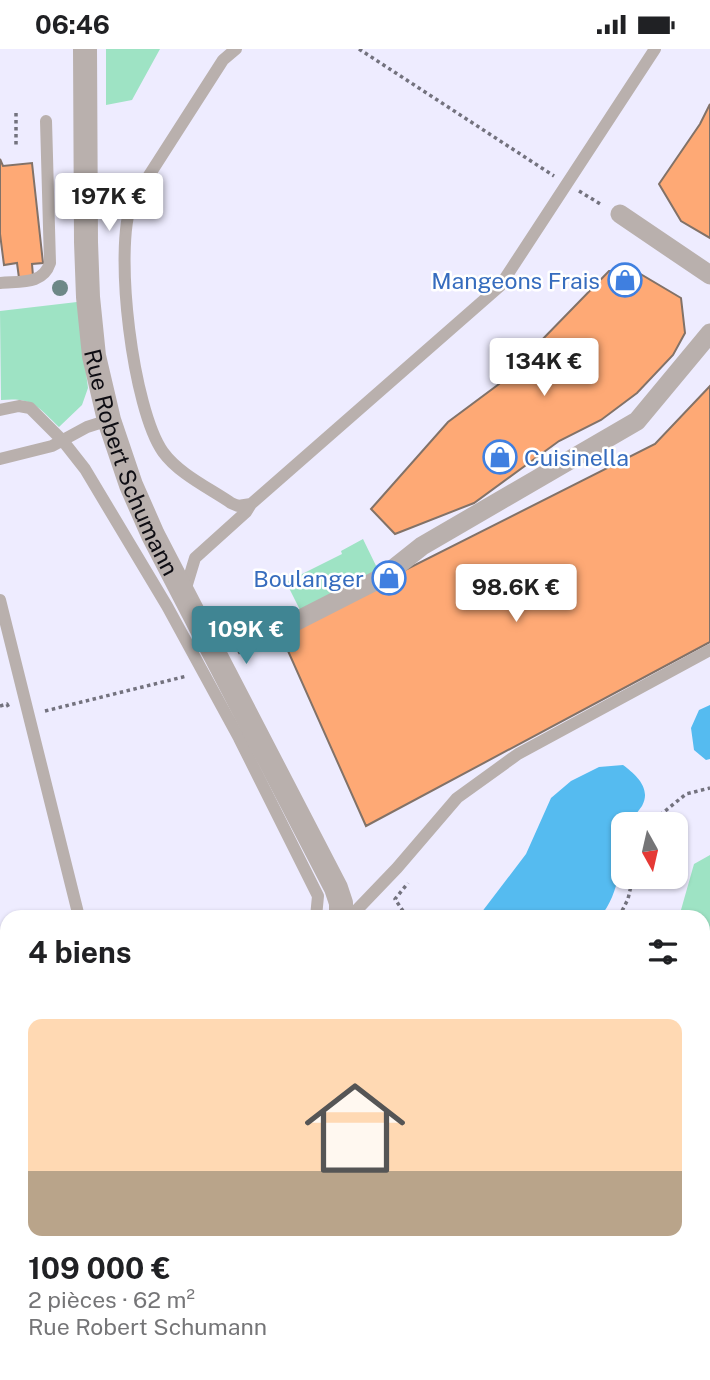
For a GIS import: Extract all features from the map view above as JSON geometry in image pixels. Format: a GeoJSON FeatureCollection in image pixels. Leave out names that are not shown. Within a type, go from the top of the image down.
{"type":"FeatureCollection","features":[{"type":"Feature","properties":{"kind":"street","name":"Rue Robert Schumann"},"geometry":{"type":"LineString","coordinates":[[85,49],[88,297],[94,356],[108,420],[131,485],[153,535],[336,888],[341,910]]}},
{"type":"Feature","properties":{"kind":"street"},"geometry":{"type":"LineString","coordinates":[[620,214],[710,275]]}},
{"type":"Feature","properties":{"kind":"street"},"geometry":{"type":"LineString","coordinates":[[269,635],[383,577],[422,546],[636,421],[710,333]]}},
{"type":"Feature","properties":{"kind":"lane"},"geometry":{"type":"LineString","coordinates":[[236,49],[223,55],[132,202],[126,216],[126,294],[134,361],[148,418],[159,445],[177,467],[231,503],[238,506],[251,504]]}},
{"type":"Feature","properties":{"kind":"lane"},"geometry":{"type":"LineString","coordinates":[[184,595],[195,558],[246,512],[251,504],[500,286],[655,49]]}},
{"type":"Feature","properties":{"kind":"lane"},"geometry":{"type":"LineString","coordinates":[[0,283],[37,280],[47,272],[50,263],[46,121]]}},
{"type":"Feature","properties":{"kind":"lane"},"geometry":{"type":"LineString","coordinates":[[0,410],[19,405],[30,408],[63,440],[85,469],[144,565],[239,738],[318,896],[317,910]]}},
{"type":"Feature","properties":{"kind":"lane"},"geometry":{"type":"LineString","coordinates":[[0,459],[52,446],[87,427],[108,420]]}},
{"type":"Feature","properties":{"kind":"lane"},"geometry":{"type":"LineString","coordinates":[[0,600],[77,910]]}},
{"type":"Feature","properties":{"kind":"lane"},"geometry":{"type":"LineString","coordinates":[[357,910],[397,868],[457,797],[518,754],[710,650]]}},
{"type":"Feature","properties":{"kind":"path"},"geometry":{"type":"LineString","coordinates":[[359,49],[567,185],[620,214]]}},
{"type":"Feature","properties":{"kind":"path"},"geometry":{"type":"LineString","coordinates":[[16,113],[16,145]]}},
{"type":"Feature","properties":{"kind":"path"},"geometry":{"type":"LineString","coordinates":[[228,659],[269,635]]}},
{"type":"Feature","properties":{"kind":"path"},"geometry":{"type":"LineString","coordinates":[[43,706],[44,712],[197,674]]}},
{"type":"Feature","properties":{"kind":"path"},"geometry":{"type":"LineString","coordinates":[[664,812],[686,794],[710,788]]}},
{"type":"Feature","properties":{"kind":"path"},"geometry":{"type":"LineString","coordinates":[[397,868],[411,879],[395,899],[402,910]]}},
{"type":"Feature","properties":{"kind":"path"},"geometry":{"type":"LineString","coordinates":[[622,910],[630,889]]}},
{"type":"Feature","properties":{"kind":"green space"},"geometry":{"type":"Polygon","coordinates":[[[106,49],[160,49],[132,100],[106,105],[106,49]]]}},
{"type":"Feature","properties":{"kind":"green space"},"geometry":{"type":"Polygon","coordinates":[[[77,302],[88,388],[82,405],[59,427],[28,402],[1,400],[0,311],[77,302]]]}},
{"type":"Feature","properties":{"kind":"green space"},"geometry":{"type":"Polygon","coordinates":[[[363,539],[380,574],[303,616],[286,582],[342,554],[341,551],[363,539]]]}},
{"type":"Feature","properties":{"kind":"green space"},"geometry":{"type":"Polygon","coordinates":[[[710,855],[710,910],[681,910],[694,864],[710,855]]]}},
{"type":"Feature","properties":{"kind":"water"},"geometry":{"type":"Polygon","coordinates":[[[710,705],[710,759],[706,760],[694,750],[691,728],[699,710],[710,705]]]}},
{"type":"Feature","properties":{"kind":"water"},"geometry":{"type":"Polygon","coordinates":[[[623,765],[644,787],[645,799],[638,812],[611,812],[611,889],[615,889],[607,908],[483,910],[526,854],[551,798],[571,781],[599,767],[623,765]]]}},
{"type":"Feature","properties":{"kind":"building"},"geometry":{"type":"Polygon","coordinates":[[[710,104],[710,238],[681,221],[659,184],[700,124],[710,104]]]}},
{"type":"Feature","properties":{"kind":"building"},"geometry":{"type":"Polygon","coordinates":[[[0,159],[3,166],[32,163],[43,263],[32,264],[33,276],[19,278],[17,263],[4,265],[0,234],[0,159]]]}},
{"type":"Feature","properties":{"kind":"building"},"geometry":{"type":"Polygon","coordinates":[[[609,271],[637,272],[681,298],[685,333],[673,355],[637,393],[601,420],[559,441],[474,503],[395,534],[371,509],[448,422],[499,384],[609,271]]]}},
{"type":"Feature","properties":{"kind":"building"},"geometry":{"type":"Polygon","coordinates":[[[710,386],[710,642],[366,826],[280,633],[655,444],[710,386]]]}},
{"type":"Feature","properties":{"kind":"place","name":"Mangeons Frais"},"geometry":{"type":"Point","coordinates":[625,280]}},
{"type":"Feature","properties":{"kind":"place","name":"Cuisinella"},"geometry":{"type":"Point","coordinates":[500,457]}},
{"type":"Feature","properties":{"kind":"place","name":"Boulanger"},"geometry":{"type":"Point","coordinates":[389,578]}}]}
